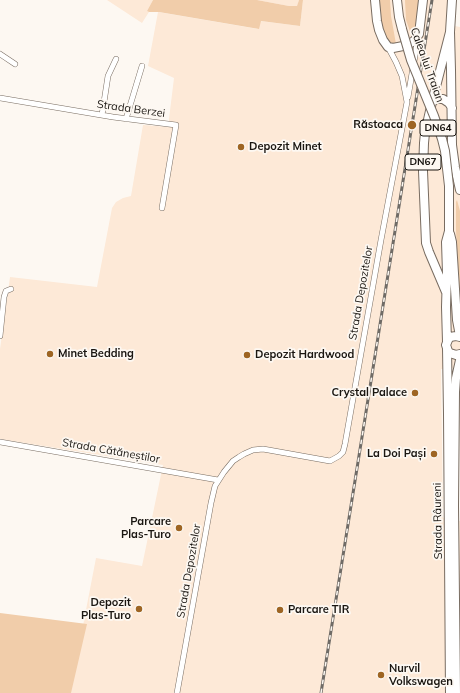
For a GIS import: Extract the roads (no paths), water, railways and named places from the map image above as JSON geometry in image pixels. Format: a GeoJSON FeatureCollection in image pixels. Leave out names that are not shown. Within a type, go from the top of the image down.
{"type":"FeatureCollection","features":[{"type":"Feature","properties":{"kind":"main road"},"geometry":{"type":"LineString","coordinates":[[376,0],[377,21],[384,40],[388,47],[398,48],[414,41],[419,34],[423,0]]}},
{"type":"Feature","properties":{"kind":"main road","name":"Calea lui Traian"},"geometry":{"type":"LineString","coordinates":[[397,0],[399,17],[411,60],[442,139],[449,186],[449,231],[452,242],[457,320],[460,336]]}},
{"type":"Feature","properties":{"kind":"main road","name":"DN67"},"geometry":{"type":"LineString","coordinates":[[452,0],[450,32],[452,145],[459,176],[460,190]]}},
{"type":"Feature","properties":{"kind":"main road","name":"DN67"},"geometry":{"type":"LineString","coordinates":[[446,292],[429,252],[425,238],[423,154],[432,102],[450,32]]}},
{"type":"Feature","properties":{"kind":"main road"},"geometry":{"type":"LineString","coordinates":[[432,102],[436,99],[443,99],[449,103],[452,108]]}},
{"type":"Feature","properties":{"kind":"main road","name":"Calea lui Traian"},"geometry":{"type":"LineString","coordinates":[[447,345],[446,242],[449,231]]}},
{"type":"Feature","properties":{"kind":"main road","name":"DN64"},"geometry":{"type":"LineString","coordinates":[[447,345],[450,337],[460,336]]}},
{"type":"Feature","properties":{"kind":"main road"},"geometry":{"type":"LineString","coordinates":[[447,345],[448,351],[456,355],[460,354]]}},
{"type":"Feature","properties":{"kind":"main road","name":"Strada Râureni"},"geometry":{"type":"LineString","coordinates":[[447,345],[450,693]]}},
{"type":"Feature","properties":{"kind":"main road","name":"Strada Râureni"},"geometry":{"type":"LineString","coordinates":[[456,693],[457,522],[455,392],[460,360]]}},
{"type":"Feature","properties":{"kind":"street"},"geometry":{"type":"LineString","coordinates":[[407,102],[419,34]]}},
{"type":"Feature","properties":{"kind":"street","name":"Strada Depozitelor"},"geometry":{"type":"LineString","coordinates":[[177,693],[211,503],[218,480],[233,462],[244,454],[254,450],[263,449],[330,461],[343,452],[407,102],[402,76],[388,47]]}},
{"type":"Feature","properties":{"kind":"street"},"geometry":{"type":"LineString","coordinates":[[0,54],[15,64]]}},
{"type":"Feature","properties":{"kind":"street"},"geometry":{"type":"LineString","coordinates":[[102,115],[108,76],[116,59]]}},
{"type":"Feature","properties":{"kind":"street"},"geometry":{"type":"LineString","coordinates":[[126,119],[142,66]]}},
{"type":"Feature","properties":{"kind":"street","name":"Strada Berzei"},"geometry":{"type":"LineString","coordinates":[[0,98],[126,119],[176,125],[162,208]]}},
{"type":"Feature","properties":{"kind":"street"},"geometry":{"type":"LineString","coordinates":[[0,336],[4,297],[6,292],[11,289]]}},
{"type":"Feature","properties":{"kind":"street","name":"Strada Cătăneștilor"},"geometry":{"type":"LineString","coordinates":[[0,442],[218,480]]}},
{"type":"Feature","properties":{"kind":"railway"},"geometry":{"type":"LineString","coordinates":[[321,693],[432,0]]}},
{"type":"Feature","properties":{"kind":"place","name":"Răstoaca"},"geometry":{"type":"Point","coordinates":[412,125]}},
{"type":"Feature","properties":{"kind":"place","name":"Depozit Minet"},"geometry":{"type":"Point","coordinates":[241,147]}},
{"type":"Feature","properties":{"kind":"place","name":"Minet Bedding"},"geometry":{"type":"Point","coordinates":[50,354]}},
{"type":"Feature","properties":{"kind":"place","name":"Depozit Hardwood"},"geometry":{"type":"Point","coordinates":[247,355]}},
{"type":"Feature","properties":{"kind":"place","name":"Crystal Palace"},"geometry":{"type":"Point","coordinates":[415,393]}},
{"type":"Feature","properties":{"kind":"place","name":"La Doi Pași"},"geometry":{"type":"Point","coordinates":[434,454]}},
{"type":"Feature","properties":{"kind":"place","name":"Parcare Plas-Turo"},"geometry":{"type":"Point","coordinates":[179,528]}},
{"type":"Feature","properties":{"kind":"place","name":"Depozit Plas-Turo"},"geometry":{"type":"Point","coordinates":[139,609]}},
{"type":"Feature","properties":{"kind":"place","name":"Parcare TIR"},"geometry":{"type":"Point","coordinates":[280,610]}},
{"type":"Feature","properties":{"kind":"place","name":"Nurvil Volkswagen"},"geometry":{"type":"Point","coordinates":[381,675]}}]}
